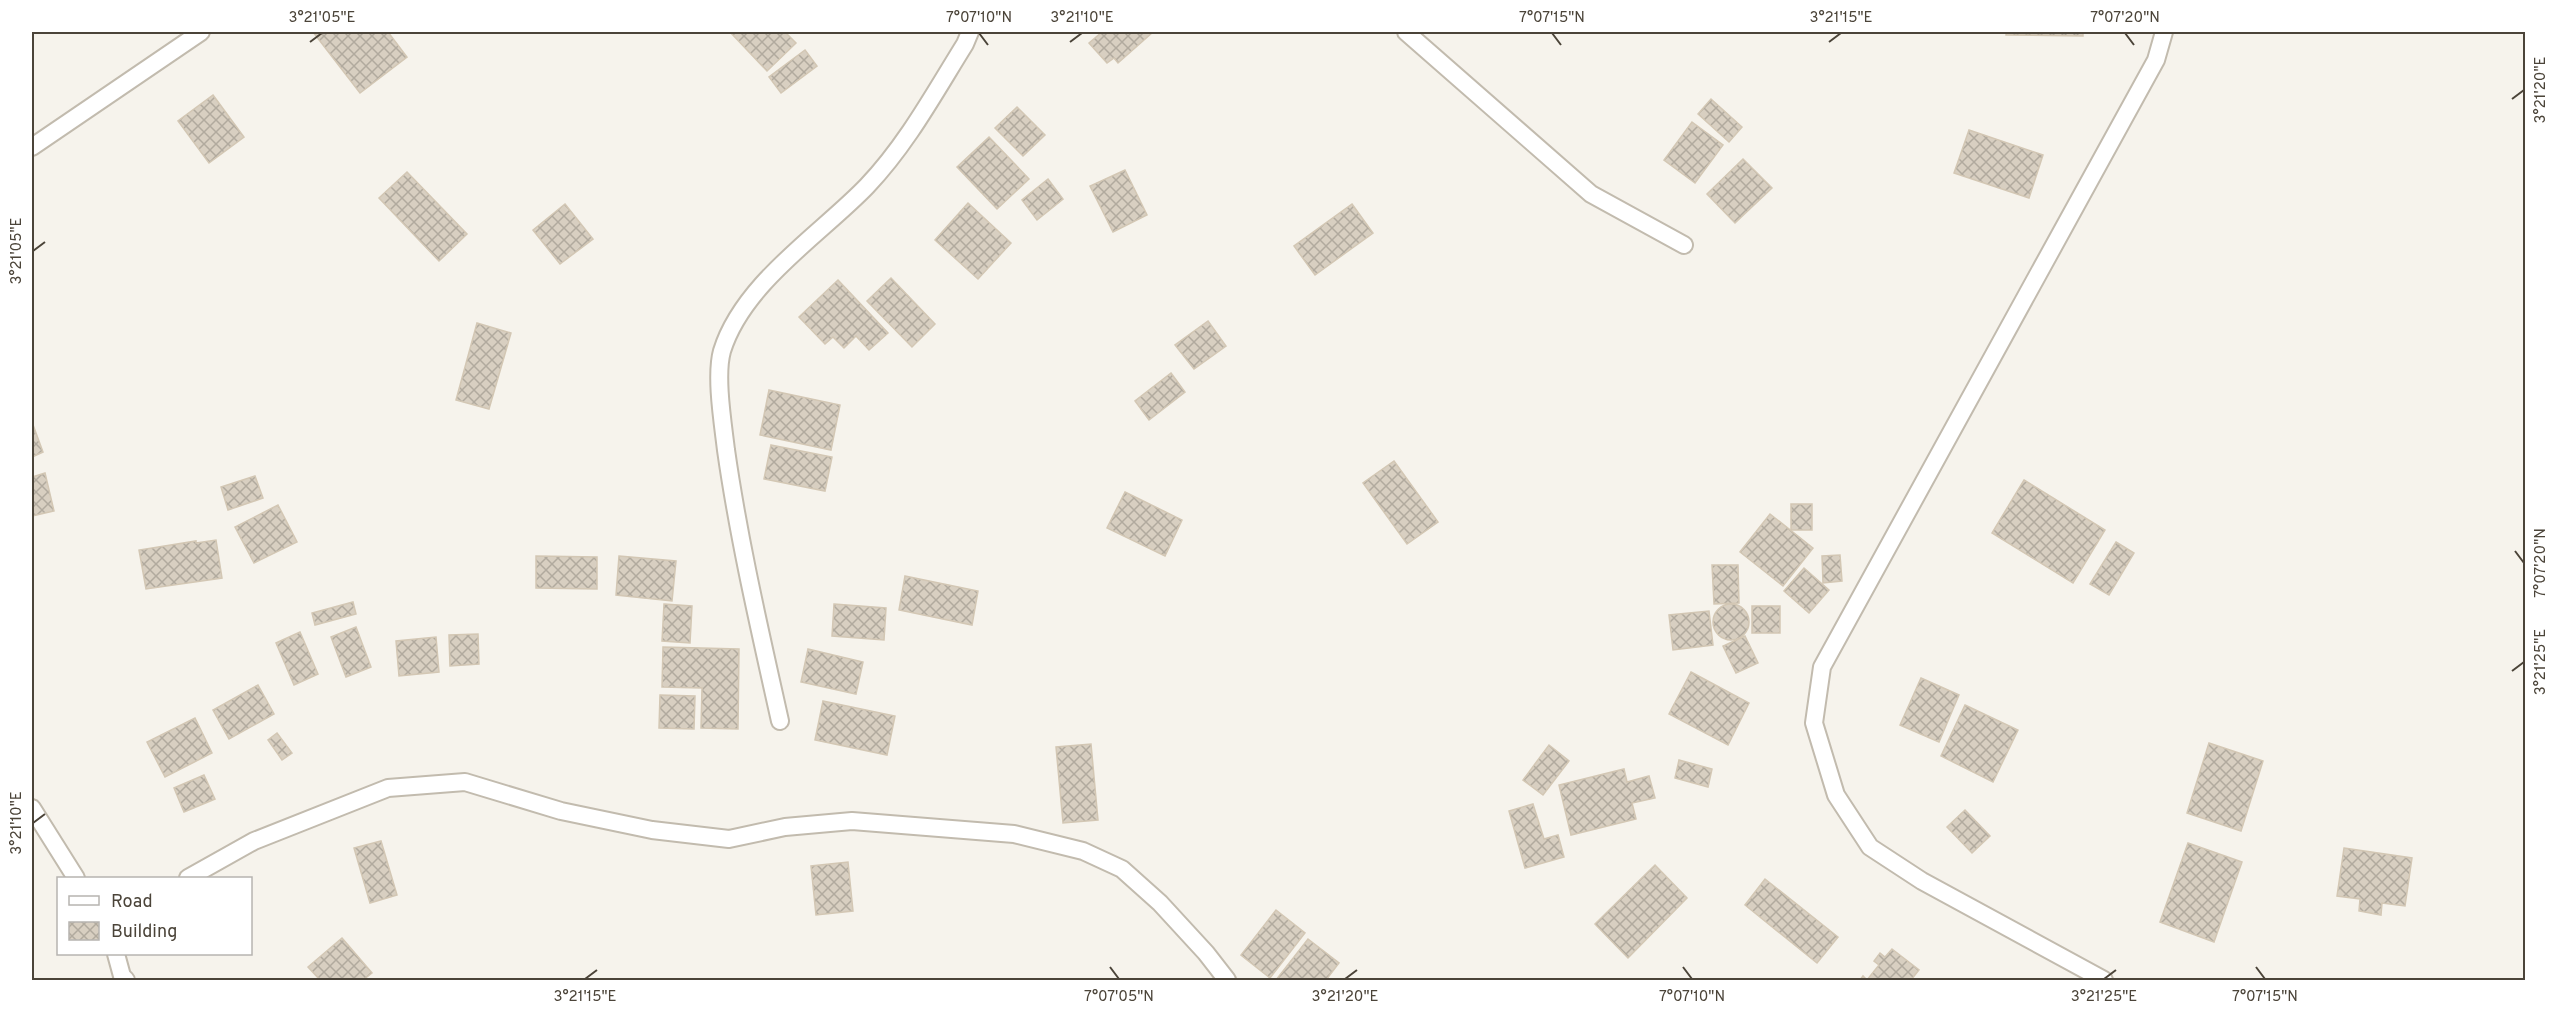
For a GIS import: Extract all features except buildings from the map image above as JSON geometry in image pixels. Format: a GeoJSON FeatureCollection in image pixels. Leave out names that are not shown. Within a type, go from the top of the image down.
{"type":"FeatureCollection","features":[{"type":"Feature","properties":{"kind":"street"},"geometry":{"type":"LineString","coordinates":[[32,147],[201,32]]}},
{"type":"Feature","properties":{"kind":"street"},"geometry":{"type":"LineString","coordinates":[[780,722],[735,514],[720,404],[722,352],[740,315],[782,263],[868,185],[917,122],[970,32]]}},
{"type":"Feature","properties":{"kind":"street"},"geometry":{"type":"LineString","coordinates":[[1406,32],[1591,194],[1684,245]]}},
{"type":"Feature","properties":{"kind":"street"},"geometry":{"type":"LineString","coordinates":[[2104,981],[1932,887],[1870,847],[1836,795],[1814,723],[1822,667],[2156,60],[2164,32]]}},
{"type":"Feature","properties":{"kind":"street"},"geometry":{"type":"LineString","coordinates":[[191,877],[254,841],[388,788],[465,782],[561,811],[607,821],[652,830],[729,839],[785,827],[852,821],[1014,834],[1083,851],[1122,868],[1160,903],[1206,953],[1227,981]]}},
{"type":"Feature","properties":{"kind":"street"},"geometry":{"type":"LineString","coordinates":[[32,808],[75,877]]}},
{"type":"Feature","properties":{"kind":"street"},"geometry":{"type":"LineString","coordinates":[[116,955],[122,976],[126,981]]}}]}
